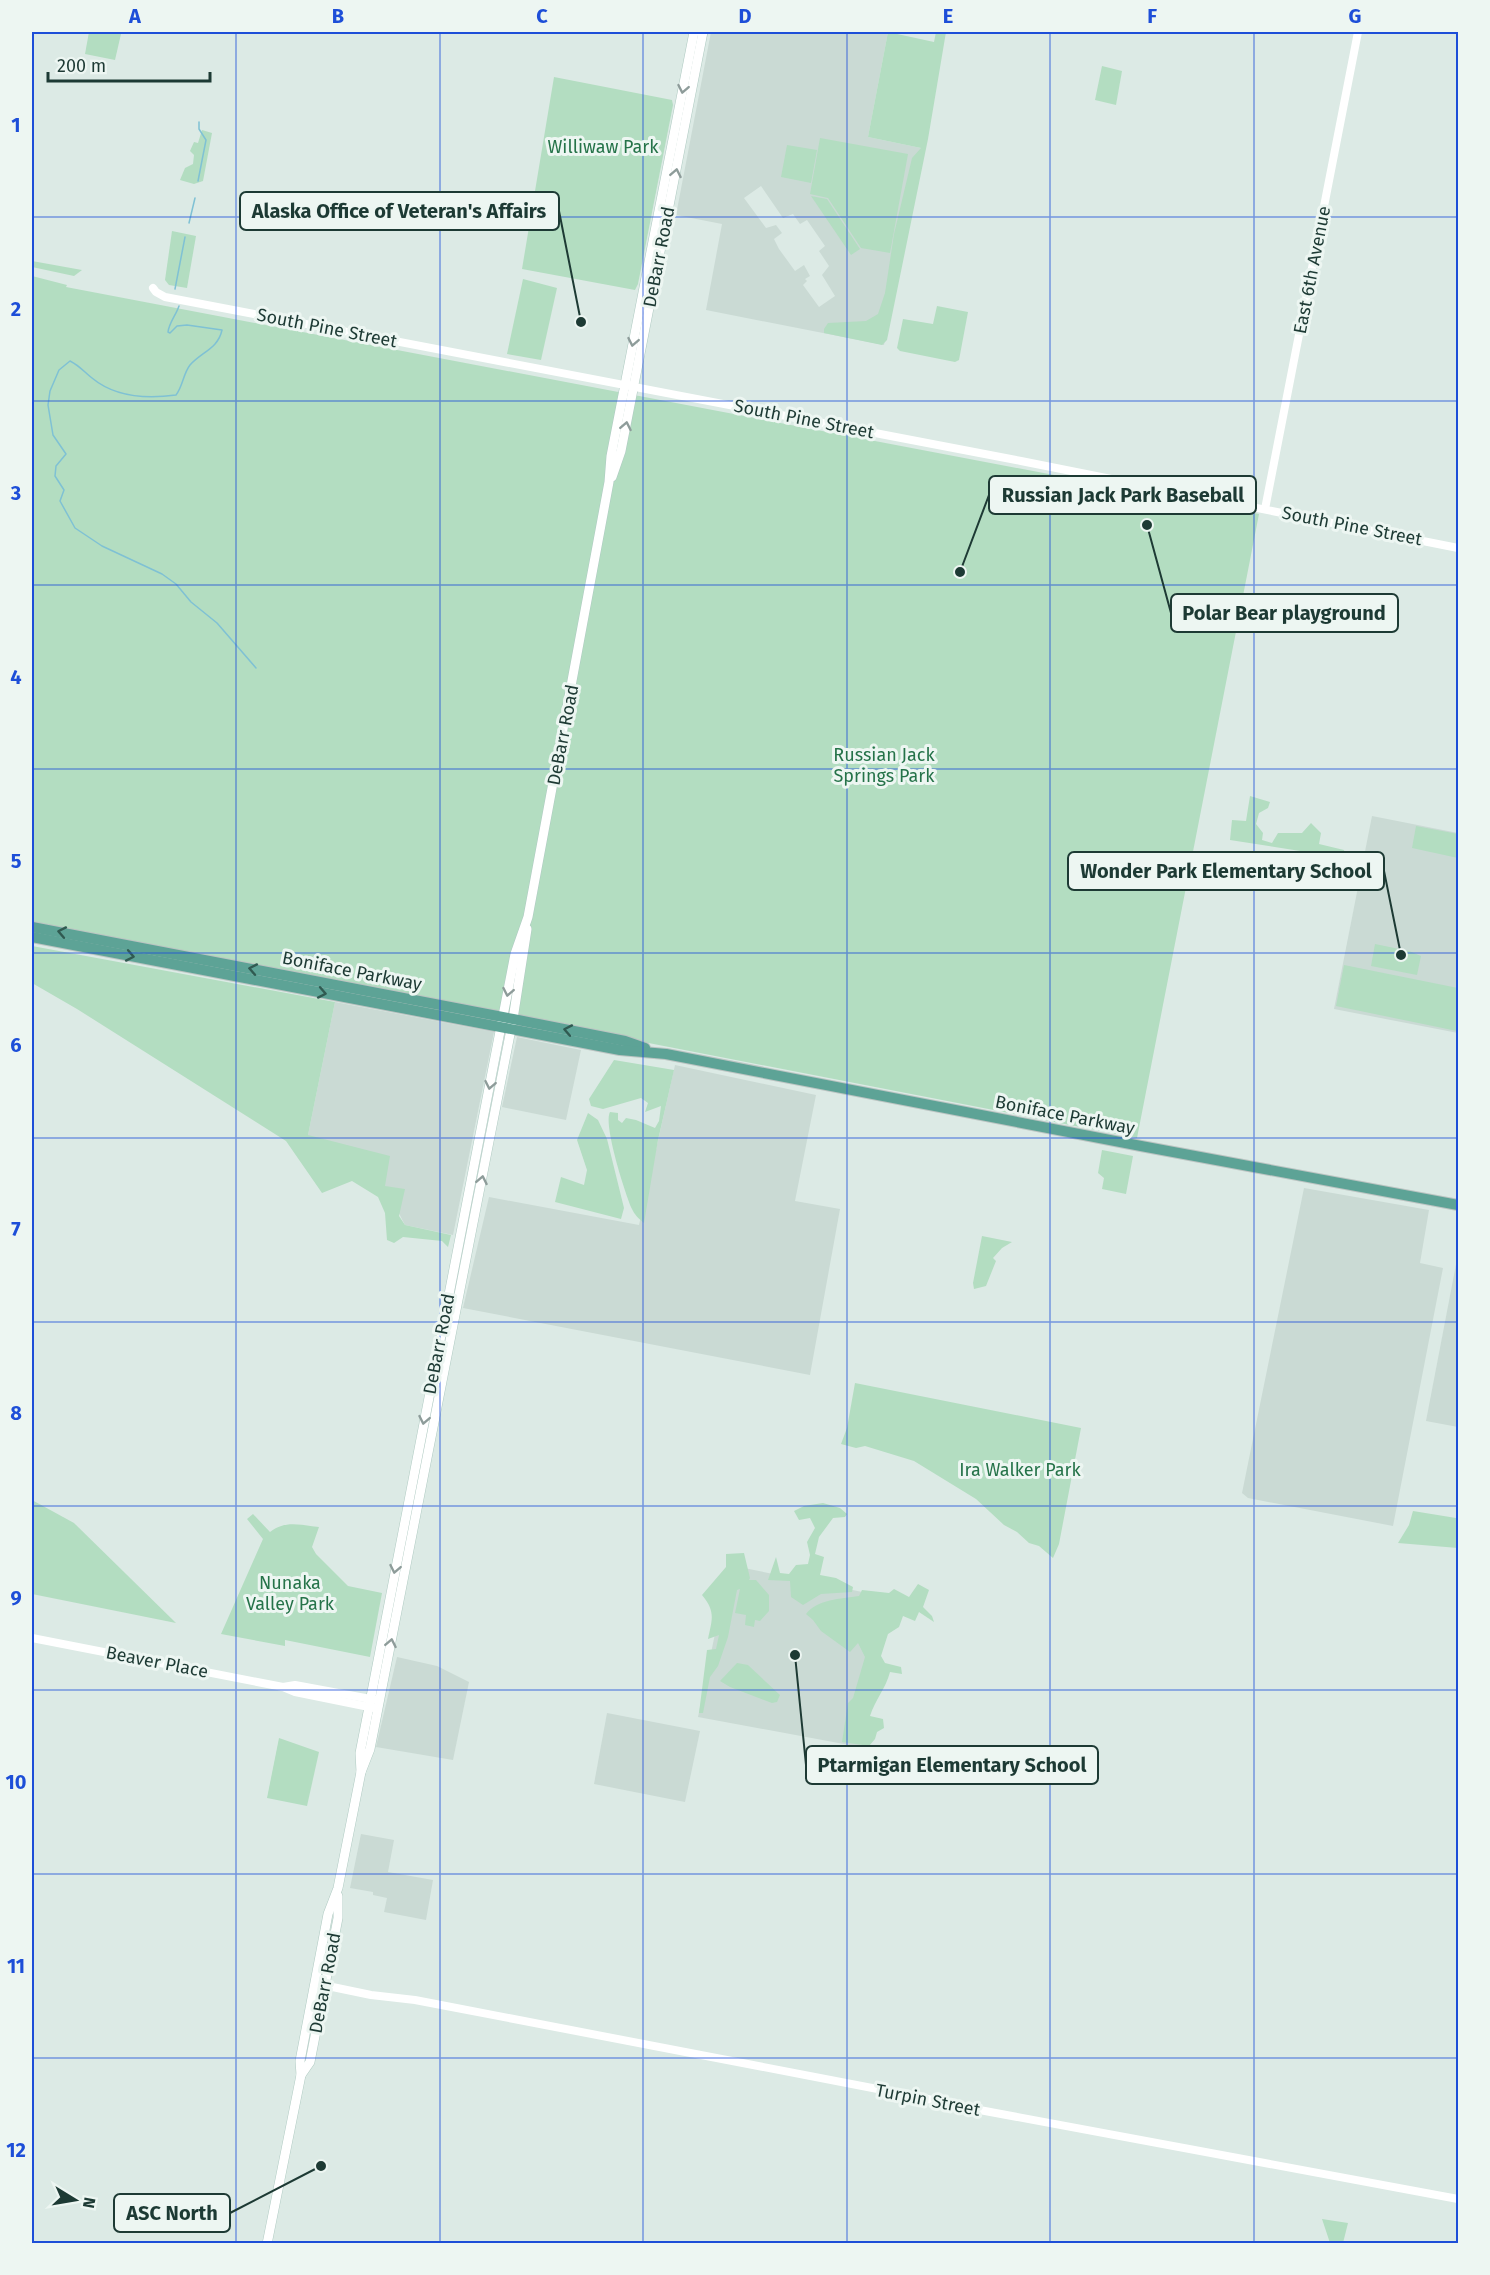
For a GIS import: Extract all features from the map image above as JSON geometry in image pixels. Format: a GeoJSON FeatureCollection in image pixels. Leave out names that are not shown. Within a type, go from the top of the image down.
{"type":"FeatureCollection","features":[{"type":"Feature","properties":{"kind":"main road","name":"DeBarr Road"},"geometry":{"type":"LineString","coordinates":[[374,1704],[467,1202],[526,940],[528,917],[609,482],[621,451],[629,386],[694,32]]}},
{"type":"Feature","properties":{"kind":"main road","name":"DeBarr Road"},"geometry":{"type":"LineString","coordinates":[[629,386],[703,32]]}},
{"type":"Feature","properties":{"kind":"main road","name":"Boniface Parkway"},"geometry":{"type":"LineString","coordinates":[[32,927],[507,1023],[620,1050],[666,1054],[1458,1205]]}},
{"type":"Feature","properties":{"kind":"main road","name":"Boniface Parkway"},"geometry":{"type":"LineString","coordinates":[[32,937],[507,1023]]}},
{"type":"Feature","properties":{"kind":"main road","name":"DeBarr Road"},"geometry":{"type":"LineString","coordinates":[[267,2244],[301,2075],[300,2061],[328,1914],[338,1888],[361,1772],[360,1753],[374,1704],[466,1264],[507,1023]]}},
{"type":"Feature","properties":{"kind":"main road"},"geometry":{"type":"LineString","coordinates":[[466,1264],[462,1250],[470,1212],[467,1202]]}},
{"type":"Feature","properties":{"kind":"main road","name":"DeBarr Road"},"geometry":{"type":"LineString","coordinates":[[301,2075],[310,2062],[338,1918],[338,1888]]}},
{"type":"Feature","properties":{"kind":"main road","name":"DeBarr Road"},"geometry":{"type":"LineString","coordinates":[[272,2226],[272,2244]]}},
{"type":"Feature","properties":{"kind":"street","name":"East 6th Avenue"},"geometry":{"type":"LineString","coordinates":[[1265,509],[1358,32]]}},
{"type":"Feature","properties":{"kind":"street","name":"South Pine Street"},"geometry":{"type":"LineString","coordinates":[[153,288],[165,297],[1458,548]]}},
{"type":"Feature","properties":{"kind":"street","name":"Beaver Place"},"geometry":{"type":"LineString","coordinates":[[32,1638],[284,1687],[295,1685],[374,1704]]}},
{"type":"Feature","properties":{"kind":"street","name":"Turpin Street"},"geometry":{"type":"LineString","coordinates":[[315,1982],[958,2106],[1458,2199]]}},
{"type":"Feature","properties":{"kind":"shaded area"},"geometry":{"type":"Polygon","coordinates":[[[711,32],[888,32],[868,137],[921,148],[884,345],[706,310],[722,224],[676,215],[711,32]],[[761,186],[744,198],[766,228],[776,225],[782,233],[774,239],[779,249],[795,271],[804,265],[810,276],[805,279],[807,281],[803,285],[819,307],[835,296],[822,275],[829,266],[819,251],[825,246],[807,220],[800,224],[793,214],[783,218],[761,186]]]}},
{"type":"Feature","properties":{"kind":"shaded area"},"geometry":{"type":"Polygon","coordinates":[[[1372,816],[1458,833],[1458,1033],[1334,1009],[1372,816]]]}},
{"type":"Feature","properties":{"kind":"shaded area"},"geometry":{"type":"Polygon","coordinates":[[[335,1002],[494,1032],[453,1235],[405,1225],[385,1186],[308,1135],[335,1002]]]}},
{"type":"Feature","properties":{"kind":"shaded area"},"geometry":{"type":"Polygon","coordinates":[[[517,1037],[581,1050],[566,1120],[502,1107],[517,1037]]]}},
{"type":"Feature","properties":{"kind":"shaded area"},"geometry":{"type":"Polygon","coordinates":[[[675,1065],[816,1095],[795,1201],[840,1209],[810,1375],[463,1308],[489,1197],[639,1225],[675,1065]]]}},
{"type":"Feature","properties":{"kind":"shaded area"},"geometry":{"type":"Polygon","coordinates":[[[1304,1188],[1429,1210],[1420,1263],[1443,1268],[1393,1526],[1248,1498],[1242,1493],[1304,1188]]]}},
{"type":"Feature","properties":{"kind":"shaded area"},"geometry":{"type":"Polygon","coordinates":[[[1458,1254],[1458,1427],[1426,1421],[1458,1254]]]}},
{"type":"Feature","properties":{"kind":"shaded area"},"geometry":{"type":"Polygon","coordinates":[[[729,1565],[892,1598],[860,1747],[698,1717],[729,1565]]]}},
{"type":"Feature","properties":{"kind":"shaded area"},"geometry":{"type":"Polygon","coordinates":[[[397,1657],[437,1666],[469,1682],[453,1760],[376,1747],[397,1657]]]}},
{"type":"Feature","properties":{"kind":"shaded area"},"geometry":{"type":"Polygon","coordinates":[[[607,1713],[700,1731],[685,1802],[594,1784],[607,1713]]]}},
{"type":"Feature","properties":{"kind":"shaded area"},"geometry":{"type":"Polygon","coordinates":[[[361,1834],[394,1840],[388,1872],[433,1880],[426,1920],[384,1912],[387,1898],[373,1895],[373,1892],[350,1888],[361,1834]]]}},
{"type":"Feature","properties":{"kind":"green space"},"geometry":{"type":"Polygon","coordinates":[[[89,32],[121,34],[115,60],[85,54],[89,32]]]}},
{"type":"Feature","properties":{"kind":"green space"},"geometry":{"type":"Polygon","coordinates":[[[888,32],[934,42],[936,32],[946,32],[928,139],[887,340],[882,345],[824,333],[824,329],[828,323],[866,321],[878,314],[885,293],[894,234],[912,158],[921,148],[868,137],[888,32]]]}},
{"type":"Feature","properties":{"kind":"green space"},"geometry":{"type":"Polygon","coordinates":[[[1102,66],[1122,71],[1116,105],[1095,100],[1102,66]]]}},
{"type":"Feature","properties":{"kind":"green space","name":"Williwaw Park"},"geometry":{"type":"Polygon","coordinates":[[[554,77],[672,100],[673,105],[635,290],[522,269],[554,77]]]}},
{"type":"Feature","properties":{"kind":"green space"},"geometry":{"type":"Polygon","coordinates":[[[202,130],[212,133],[203,181],[194,184],[180,180],[185,168],[193,164],[194,155],[190,151],[194,142],[198,143],[202,130]]]}},
{"type":"Feature","properties":{"kind":"green space"},"geometry":{"type":"Polygon","coordinates":[[[820,138],[908,154],[890,253],[861,248],[828,198],[810,194],[820,138]]]}},
{"type":"Feature","properties":{"kind":"green space"},"geometry":{"type":"Polygon","coordinates":[[[787,145],[817,150],[811,183],[781,177],[787,145]]]}},
{"type":"Feature","properties":{"kind":"green space"},"geometry":{"type":"Polygon","coordinates":[[[811,196],[827,199],[860,249],[851,255],[811,196]]]}},
{"type":"Feature","properties":{"kind":"green space"},"geometry":{"type":"Polygon","coordinates":[[[172,231],[196,236],[187,288],[169,285],[165,280],[172,231]]]}},
{"type":"Feature","properties":{"kind":"green space"},"geometry":{"type":"Polygon","coordinates":[[[32,261],[82,270],[74,276],[32,267],[32,261]]]}},
{"type":"Feature","properties":{"kind":"green space","name":"Russian Jack Springs Park"},"geometry":{"type":"Polygon","coordinates":[[[32,276],[67,285],[66,287],[1259,514],[1137,1138],[32,923],[32,276]]]}},
{"type":"Feature","properties":{"kind":"green space"},"geometry":{"type":"Polygon","coordinates":[[[523,279],[557,288],[541,360],[507,354],[523,279]]]}},
{"type":"Feature","properties":{"kind":"green space"},"geometry":{"type":"Polygon","coordinates":[[[937,306],[968,312],[959,360],[955,362],[900,351],[897,348],[903,319],[933,324],[937,306]]]}},
{"type":"Feature","properties":{"kind":"green space"},"geometry":{"type":"Polygon","coordinates":[[[1250,796],[1270,802],[1268,808],[1259,813],[1256,824],[1263,833],[1262,840],[1272,843],[1278,833],[1302,833],[1311,823],[1321,833],[1319,844],[1344,850],[1346,861],[1332,856],[1230,840],[1232,820],[1246,821],[1250,796]]]}},
{"type":"Feature","properties":{"kind":"green space"},"geometry":{"type":"Polygon","coordinates":[[[1416,826],[1458,834],[1458,858],[1412,848],[1416,826]]]}},
{"type":"Feature","properties":{"kind":"green space"},"geometry":{"type":"Polygon","coordinates":[[[1375,944],[1409,951],[1421,956],[1417,975],[1371,966],[1375,944]]]}},
{"type":"Feature","properties":{"kind":"green space"},"geometry":{"type":"Polygon","coordinates":[[[32,946],[335,1002],[308,1135],[390,1156],[385,1186],[405,1189],[399,1216],[405,1225],[451,1235],[448,1247],[442,1241],[403,1237],[394,1243],[387,1240],[385,1213],[378,1197],[352,1181],[322,1193],[286,1141],[32,983],[32,946]]]}},
{"type":"Feature","properties":{"kind":"green space"},"geometry":{"type":"Polygon","coordinates":[[[1344,965],[1458,988],[1457,1031],[1336,1006],[1344,965]]]}},
{"type":"Feature","properties":{"kind":"green space"},"geometry":{"type":"Polygon","coordinates":[[[614,1060],[674,1070],[658,1140],[644,1223],[633,1211],[625,1189],[612,1144],[610,1112],[618,1113],[618,1120],[622,1123],[626,1118],[655,1128],[659,1121],[661,1106],[645,1112],[648,1103],[641,1098],[603,1109],[591,1106],[589,1099],[614,1060]]]}},
{"type":"Feature","properties":{"kind":"green space"},"geometry":{"type":"Polygon","coordinates":[[[588,1113],[598,1120],[607,1139],[624,1208],[621,1219],[555,1202],[561,1177],[584,1185],[587,1170],[577,1140],[588,1113]]]}},
{"type":"Feature","properties":{"kind":"green space"},"geometry":{"type":"Polygon","coordinates":[[[1102,1150],[1133,1156],[1126,1194],[1102,1189],[1104,1178],[1098,1173],[1102,1150]]]}},
{"type":"Feature","properties":{"kind":"green space"},"geometry":{"type":"Polygon","coordinates":[[[982,1236],[1012,1242],[1002,1248],[993,1258],[996,1261],[986,1286],[974,1289],[973,1283],[982,1236]]]}},
{"type":"Feature","properties":{"kind":"green space","name":"Ira Walker Park"},"geometry":{"type":"Polygon","coordinates":[[[855,1383],[1081,1428],[1059,1544],[1053,1558],[1039,1546],[1029,1543],[1017,1532],[1004,1525],[976,1499],[914,1461],[865,1446],[856,1448],[841,1444],[847,1428],[855,1383]]]}},
{"type":"Feature","properties":{"kind":"green space"},"geometry":{"type":"Polygon","coordinates":[[[32,1500],[74,1523],[176,1623],[32,1594],[32,1500]]]}},
{"type":"Feature","properties":{"kind":"green space"},"geometry":{"type":"Polygon","coordinates":[[[823,1503],[840,1508],[847,1514],[845,1517],[833,1518],[819,1537],[815,1554],[824,1557],[820,1575],[836,1578],[853,1587],[852,1592],[821,1594],[803,1605],[791,1597],[790,1581],[768,1580],[776,1557],[780,1573],[789,1574],[796,1565],[808,1564],[810,1555],[807,1542],[815,1528],[810,1518],[799,1520],[794,1511],[804,1506],[823,1503]]]}},
{"type":"Feature","properties":{"kind":"green space"},"geometry":{"type":"Polygon","coordinates":[[[1413,1511],[1456,1518],[1458,1513],[1458,1548],[1398,1543],[1409,1525],[1413,1511]]]}},
{"type":"Feature","properties":{"kind":"green space","name":"Nunaka Valley Park"},"geometry":{"type":"Polygon","coordinates":[[[253,1514],[270,1532],[287,1525],[319,1527],[312,1547],[316,1554],[348,1586],[382,1593],[370,1657],[285,1640],[285,1646],[221,1634],[263,1539],[247,1519],[253,1514]]]}},
{"type":"Feature","properties":{"kind":"green space"},"geometry":{"type":"Polygon","coordinates":[[[744,1553],[749,1580],[756,1580],[769,1595],[769,1611],[760,1621],[755,1620],[754,1627],[745,1625],[746,1615],[735,1613],[740,1589],[737,1590],[728,1637],[718,1666],[710,1677],[703,1713],[699,1713],[707,1650],[716,1649],[719,1635],[708,1639],[712,1621],[711,1611],[702,1595],[726,1567],[726,1554],[744,1553]]]}},
{"type":"Feature","properties":{"kind":"green space"},"geometry":{"type":"Polygon","coordinates":[[[918,1584],[929,1590],[923,1607],[932,1616],[934,1622],[919,1612],[915,1621],[903,1616],[899,1627],[888,1634],[881,1656],[885,1663],[901,1667],[902,1674],[890,1672],[870,1716],[883,1719],[884,1728],[877,1732],[869,1746],[842,1742],[848,1703],[853,1698],[865,1657],[858,1643],[850,1652],[821,1631],[806,1614],[817,1605],[859,1596],[862,1590],[889,1593],[894,1589],[909,1597],[918,1584]]]}},
{"type":"Feature","properties":{"kind":"green space"},"geometry":{"type":"Polygon","coordinates":[[[737,1663],[748,1665],[780,1695],[777,1702],[772,1703],[720,1681],[737,1663]]]}},
{"type":"Feature","properties":{"kind":"green space"},"geometry":{"type":"Polygon","coordinates":[[[279,1738],[319,1752],[307,1806],[267,1798],[279,1738]]]}},
{"type":"Feature","properties":{"kind":"green space"},"geometry":{"type":"Polygon","coordinates":[[[1322,2219],[1348,2223],[1343,2243],[1330,2243],[1322,2219]]]}},
{"type":"Feature","properties":{"kind":"waterway"},"geometry":{"type":"LineString","coordinates":[[198,181],[206,140],[199,129],[199,122]]}},
{"type":"Feature","properties":{"kind":"waterway"},"geometry":{"type":"LineString","coordinates":[[189,223],[195,198]]}},
{"type":"Feature","properties":{"kind":"waterway"},"geometry":{"type":"LineString","coordinates":[[175,289],[185,237]]}},
{"type":"Feature","properties":{"kind":"waterway"},"geometry":{"type":"LineString","coordinates":[[179,306],[168,332],[170,333],[177,326],[187,325],[222,330],[217,342],[190,365],[176,395],[143,397],[111,390],[70,361],[59,370],[50,391],[48,405],[53,435],[66,454],[56,466],[55,476],[64,490],[60,501],[75,528],[102,546],[162,574],[176,584],[191,602],[217,623],[256,668]]}},
{"type":"Feature","properties":{"kind":"place","name":"Alaska Office of Veteran's Affairs"},"geometry":{"type":"Point","coordinates":[581,322]}},
{"type":"Feature","properties":{"kind":"place","name":"Polar Bear playground"},"geometry":{"type":"Point","coordinates":[1147,525]}},
{"type":"Feature","properties":{"kind":"place","name":"Russian Jack Park Baseball"},"geometry":{"type":"Point","coordinates":[960,572]}},
{"type":"Feature","properties":{"kind":"place","name":"Wonder Park Elementary School"},"geometry":{"type":"Point","coordinates":[1401,955]}},
{"type":"Feature","properties":{"kind":"place","name":"Ptarmigan Elementary School"},"geometry":{"type":"Point","coordinates":[795,1655]}},
{"type":"Feature","properties":{"kind":"place","name":"ASC North"},"geometry":{"type":"Point","coordinates":[321,2166]}}]}
